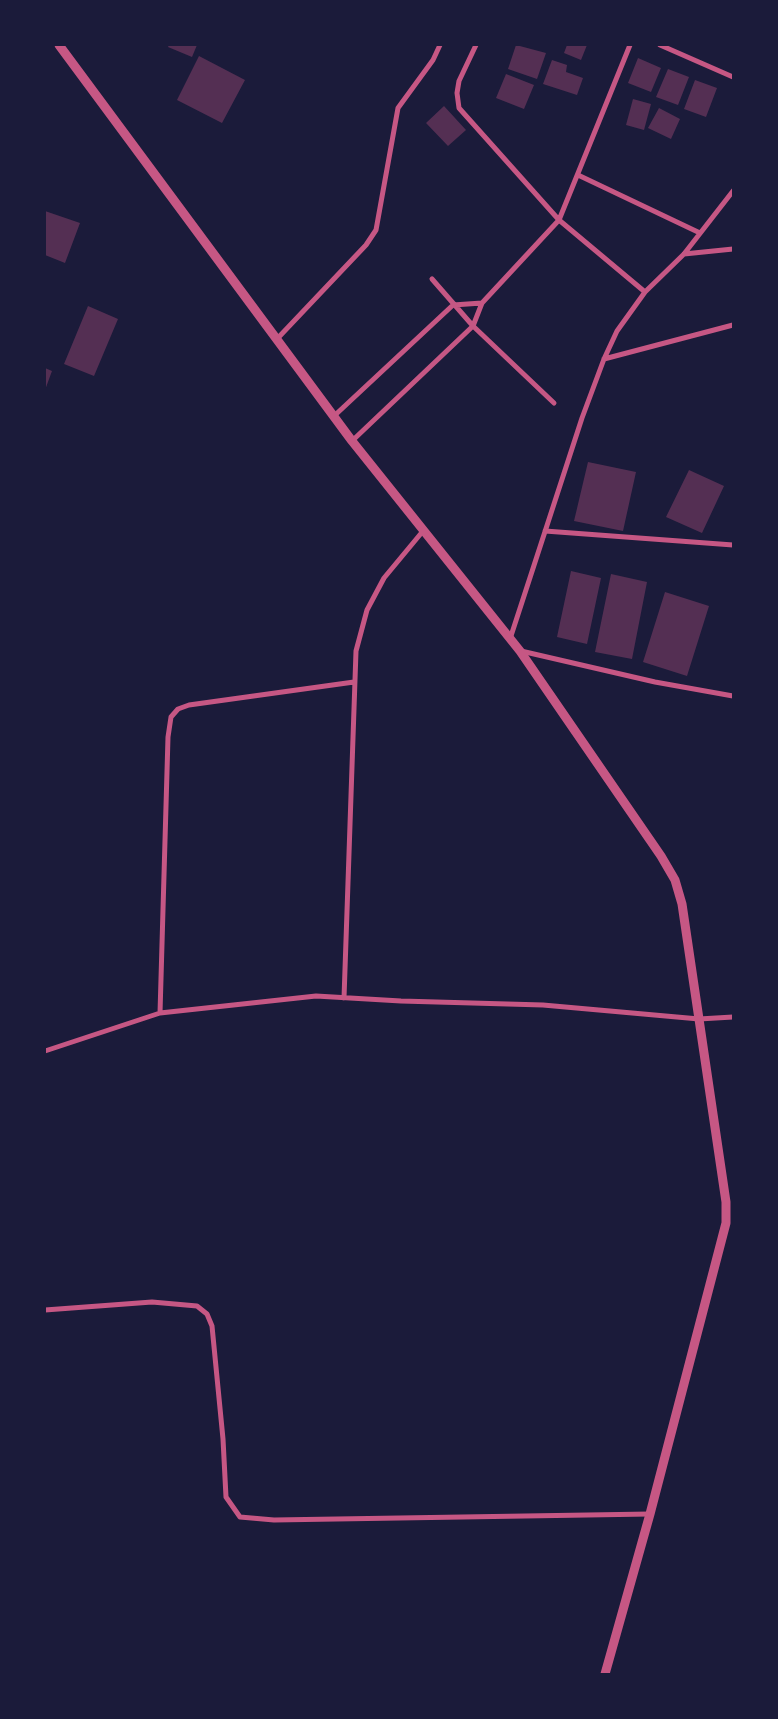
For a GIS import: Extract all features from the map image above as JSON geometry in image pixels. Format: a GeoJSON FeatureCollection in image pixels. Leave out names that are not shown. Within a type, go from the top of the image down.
{"type":"FeatureCollection","features":[{"type":"Feature","properties":{"kind":"street"},"geometry":{"type":"LineString","coordinates":[[59,45],[275,340],[423,531],[520,650],[661,856],[675,880],[682,904],[726,1202],[726,1223],[650,1514],[605,1674]]}},
{"type":"Feature","properties":{"kind":"street"},"geometry":{"type":"LineString","coordinates":[[275,340],[366,245],[376,230],[398,108],[433,60],[440,45]]}},
{"type":"Feature","properties":{"kind":"street"},"geometry":{"type":"LineString","coordinates":[[476,45],[459,81],[457,93],[459,108],[559,220],[645,292]]}},
{"type":"Feature","properties":{"kind":"street"},"geometry":{"type":"LineString","coordinates":[[352,441],[473,326],[482,303],[559,220],[630,45]]}},
{"type":"Feature","properties":{"kind":"street"},"geometry":{"type":"LineString","coordinates":[[660,45],[733,77]]}},
{"type":"Feature","properties":{"kind":"street"},"geometry":{"type":"LineString","coordinates":[[578,175],[700,233]]}},
{"type":"Feature","properties":{"kind":"street"},"geometry":{"type":"LineString","coordinates":[[510,639],[604,359],[617,331],[645,292],[684,254],[733,191]]}},
{"type":"Feature","properties":{"kind":"street"},"geometry":{"type":"LineString","coordinates":[[684,254],[733,249]]}},
{"type":"Feature","properties":{"kind":"street"},"geometry":{"type":"LineString","coordinates":[[432,279],[473,326],[554,403]]}},
{"type":"Feature","properties":{"kind":"street"},"geometry":{"type":"LineString","coordinates":[[333,416],[453,305],[482,303]]}},
{"type":"Feature","properties":{"kind":"street"},"geometry":{"type":"LineString","coordinates":[[604,359],[733,325]]}},
{"type":"Feature","properties":{"kind":"street"},"geometry":{"type":"LineString","coordinates":[[344,998],[356,651],[367,610],[384,578],[423,531]]}},
{"type":"Feature","properties":{"kind":"street"},"geometry":{"type":"LineString","coordinates":[[545,531],[733,545]]}},
{"type":"Feature","properties":{"kind":"street"},"geometry":{"type":"LineString","coordinates":[[520,650],[656,682],[733,696]]}},
{"type":"Feature","properties":{"kind":"street"},"geometry":{"type":"LineString","coordinates":[[160,1013],[168,737],[171,717],[178,710],[189,705],[354,682]]}},
{"type":"Feature","properties":{"kind":"street"},"geometry":{"type":"LineString","coordinates":[[45,1051],[160,1013],[316,996],[543,1005],[699,1019],[733,1018]]}},
{"type":"Feature","properties":{"kind":"street"},"geometry":{"type":"LineString","coordinates":[[45,1310],[152,1302],[197,1306],[207,1314],[212,1326],[223,1439],[226,1497],[240,1517],[274,1520],[650,1514]]}},
{"type":"Feature","properties":{"kind":"building"},"geometry":{"type":"Polygon","coordinates":[[[169,45],[197,45],[192,57],[168,47],[169,45]]]}},
{"type":"Feature","properties":{"kind":"building"},"geometry":{"type":"Polygon","coordinates":[[[516,45],[546,53],[537,79],[508,69],[516,45]]]}},
{"type":"Feature","properties":{"kind":"building"},"geometry":{"type":"Polygon","coordinates":[[[567,45],[587,45],[581,60],[564,53],[567,45]]]}},
{"type":"Feature","properties":{"kind":"building"},"geometry":{"type":"Polygon","coordinates":[[[199,56],[245,80],[222,123],[177,100],[199,56]]]}},
{"type":"Feature","properties":{"kind":"building"},"geometry":{"type":"Polygon","coordinates":[[[638,58],[661,68],[651,92],[628,83],[638,58]]]}},
{"type":"Feature","properties":{"kind":"building"},"geometry":{"type":"Polygon","coordinates":[[[552,60],[567,65],[566,72],[583,78],[577,95],[543,84],[552,60]]]}},
{"type":"Feature","properties":{"kind":"building"},"geometry":{"type":"Polygon","coordinates":[[[668,69],[689,77],[678,105],[656,97],[668,69]]]}},
{"type":"Feature","properties":{"kind":"building"},"geometry":{"type":"Polygon","coordinates":[[[506,74],[534,85],[524,109],[496,98],[506,74]]]}},
{"type":"Feature","properties":{"kind":"building"},"geometry":{"type":"Polygon","coordinates":[[[695,80],[717,88],[706,117],[684,109],[695,80]]]}},
{"type":"Feature","properties":{"kind":"building"},"geometry":{"type":"Polygon","coordinates":[[[633,99],[651,104],[644,130],[626,125],[633,99]]]}},
{"type":"Feature","properties":{"kind":"building"},"geometry":{"type":"Polygon","coordinates":[[[444,106],[466,130],[448,146],[426,123],[444,106]]]}},
{"type":"Feature","properties":{"kind":"building"},"geometry":{"type":"Polygon","coordinates":[[[659,108],[680,119],[671,139],[648,128],[659,108]]]}},
{"type":"Feature","properties":{"kind":"building"},"geometry":{"type":"Polygon","coordinates":[[[45,211],[80,223],[65,263],[45,255],[45,211]]]}},
{"type":"Feature","properties":{"kind":"building"},"geometry":{"type":"Polygon","coordinates":[[[88,306],[118,319],[94,376],[64,364],[88,306]]]}},
{"type":"Feature","properties":{"kind":"building"},"geometry":{"type":"Polygon","coordinates":[[[45,368],[52,371],[45,390],[45,368]]]}},
{"type":"Feature","properties":{"kind":"building"},"geometry":{"type":"Polygon","coordinates":[[[588,462],[636,472],[623,531],[574,521],[588,462]]]}},
{"type":"Feature","properties":{"kind":"building"},"geometry":{"type":"Polygon","coordinates":[[[689,470],[724,486],[702,533],[666,517],[689,470]]]}},
{"type":"Feature","properties":{"kind":"building"},"geometry":{"type":"Polygon","coordinates":[[[571,571],[601,578],[587,644],[557,637],[571,571]]]}},
{"type":"Feature","properties":{"kind":"building"},"geometry":{"type":"Polygon","coordinates":[[[611,574],[647,582],[632,659],[595,652],[611,574]]]}},
{"type":"Feature","properties":{"kind":"building"},"geometry":{"type":"Polygon","coordinates":[[[665,592],[709,606],[687,676],[643,662],[665,592]]]}}]}
